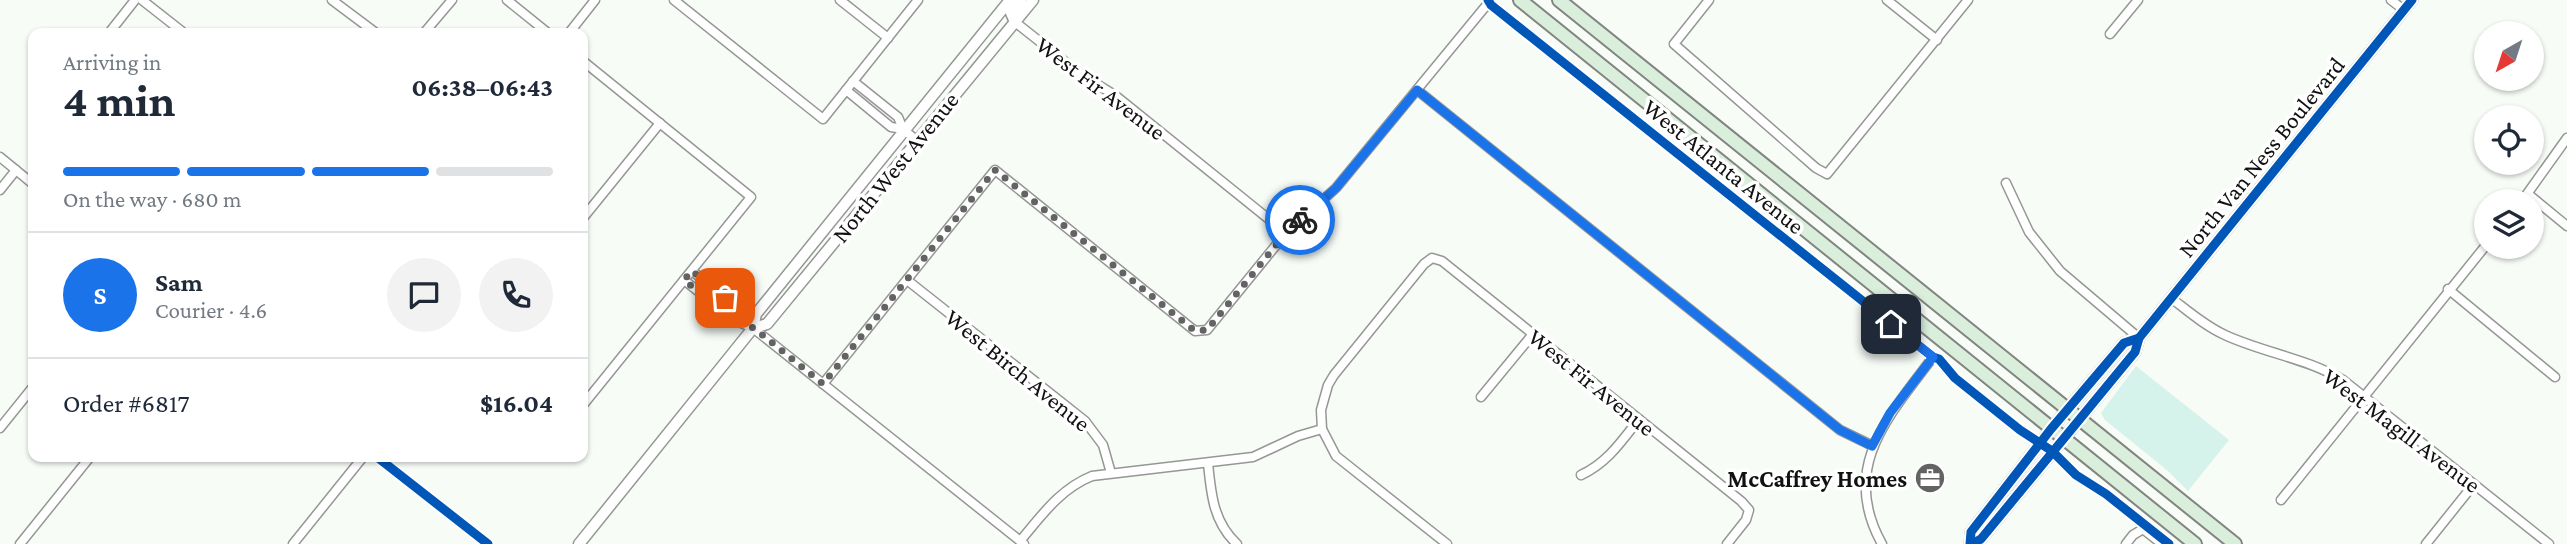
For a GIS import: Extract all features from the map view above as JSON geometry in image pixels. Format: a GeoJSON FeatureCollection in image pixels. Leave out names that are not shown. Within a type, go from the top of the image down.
{"type":"FeatureCollection","features":[{"type":"Feature","properties":{"kind":"main road"},"geometry":{"type":"LineString","coordinates":[[1520,0],[2195,544]]}},
{"type":"Feature","properties":{"kind":"main road"},"geometry":{"type":"LineString","coordinates":[[1559,0],[2235,544]]}},
{"type":"Feature","properties":{"kind":"street"},"geometry":{"type":"LineString","coordinates":[[113,28],[135,0]]}},
{"type":"Feature","properties":{"kind":"street"},"geometry":{"type":"LineString","coordinates":[[142,0],[178,28]]}},
{"type":"Feature","properties":{"kind":"street"},"geometry":{"type":"LineString","coordinates":[[332,0],[369,28]]}},
{"type":"Feature","properties":{"kind":"street"},"geometry":{"type":"LineString","coordinates":[[428,28],[452,0]]}},
{"type":"Feature","properties":{"kind":"street"},"geometry":{"type":"LineString","coordinates":[[507,0],[542,28]]}},
{"type":"Feature","properties":{"kind":"street"},"geometry":{"type":"LineString","coordinates":[[573,28],[595,0]]}},
{"type":"Feature","properties":{"kind":"street"},"geometry":{"type":"LineString","coordinates":[[674,0],[822,119],[918,0]]}},
{"type":"Feature","properties":{"kind":"street"},"geometry":{"type":"LineString","coordinates":[[841,0],[888,38]]}},
{"type":"Feature","properties":{"kind":"street","name":"North West Avenue"},"geometry":{"type":"LineString","coordinates":[[579,544],[754,328],[756,314],[1010,0]]}},
{"type":"Feature","properties":{"kind":"street"},"geometry":{"type":"LineString","coordinates":[[1014,22],[1011,13],[1021,0]]}},
{"type":"Feature","properties":{"kind":"street","name":"North West Avenue"},"geometry":{"type":"LineString","coordinates":[[754,328],[768,324],[1033,0]]}},
{"type":"Feature","properties":{"kind":"street"},"geometry":{"type":"LineString","coordinates":[[1709,0],[1674,44],[1816,168],[1827,174],[1968,0]]}},
{"type":"Feature","properties":{"kind":"street"},"geometry":{"type":"LineString","coordinates":[[1887,0],[1937,40]]}},
{"type":"Feature","properties":{"kind":"street"},"geometry":{"type":"LineString","coordinates":[[2110,34],[2138,0]]}},
{"type":"Feature","properties":{"kind":"street"},"geometry":{"type":"LineString","coordinates":[[2391,0],[2404,10]]}},
{"type":"Feature","properties":{"kind":"street","name":"North Van Ness Boulevard"},"geometry":{"type":"LineString","coordinates":[[2139,338],[2124,343],[2051,429],[1971,532],[1971,544],[1980,539],[2135,352],[2139,338],[2412,0]]}},
{"type":"Feature","properties":{"kind":"street","name":"West Atlanta Avenue"},"geometry":{"type":"LineString","coordinates":[[1417,90],[1485,7],[1491,5],[1933,357],[1890,413],[1872,446]]}},
{"type":"Feature","properties":{"kind":"street","name":"West Fir Avenue"},"geometry":{"type":"LineString","coordinates":[[1014,22],[1082,75],[1116,96],[1286,233]]}},
{"type":"Feature","properties":{"kind":"street"},"geometry":{"type":"LineString","coordinates":[[588,65],[751,197],[588,399]]}},
{"type":"Feature","properties":{"kind":"street"},"geometry":{"type":"LineString","coordinates":[[853,81],[898,117],[903,129],[916,140]]}},
{"type":"Feature","properties":{"kind":"street"},"geometry":{"type":"LineString","coordinates":[[846,90],[891,127],[903,129]]}},
{"type":"Feature","properties":{"kind":"street"},"geometry":{"type":"LineString","coordinates":[[823,384],[995,170],[1195,331],[1207,330],[1286,233],[1336,188],[1417,90],[1840,430],[1872,446],[1868,463],[1868,498],[1876,533],[1882,544]]}},
{"type":"Feature","properties":{"kind":"street"},"geometry":{"type":"LineString","coordinates":[[588,212],[660,123]]}},
{"type":"Feature","properties":{"kind":"street"},"geometry":{"type":"LineString","coordinates":[[2531,189],[2567,138]]}},
{"type":"Feature","properties":{"kind":"street"},"geometry":{"type":"LineString","coordinates":[[0,157],[28,180]]}},
{"type":"Feature","properties":{"kind":"street"},"geometry":{"type":"LineString","coordinates":[[0,190],[16,170]]}},
{"type":"Feature","properties":{"kind":"street"},"geometry":{"type":"LineString","coordinates":[[2006,183],[2029,232],[2060,271],[2139,338]]}},
{"type":"Feature","properties":{"kind":"street"},"geometry":{"type":"LineString","coordinates":[[2544,211],[2567,226]]}},
{"type":"Feature","properties":{"kind":"street","name":"West Fir Avenue"},"geometry":{"type":"LineString","coordinates":[[1322,429],[1321,410],[1324,396],[1334,375],[1424,264],[1432,258],[1442,261],[1741,501],[1749,510],[1746,520],[1727,544]]}},
{"type":"Feature","properties":{"kind":"street"},"geometry":{"type":"LineString","coordinates":[[2281,500],[2474,259]]}},
{"type":"Feature","properties":{"kind":"street"},"geometry":{"type":"LineString","coordinates":[[692,271],[741,311],[754,328],[1022,542],[1051,503],[1068,488],[1092,476],[1253,457],[1297,436],[1322,429],[1336,456],[1447,544]]}},
{"type":"Feature","properties":{"kind":"street"},"geometry":{"type":"LineString","coordinates":[[684,280],[734,320],[754,328]]}},
{"type":"Feature","properties":{"kind":"street","name":"West Birch Avenue"},"geometry":{"type":"LineString","coordinates":[[907,280],[1085,421],[1102,445],[1111,473]]}},
{"type":"Feature","properties":{"kind":"street"},"geometry":{"type":"LineString","coordinates":[[2448,289],[2555,377]]}},
{"type":"Feature","properties":{"kind":"street","name":"West Magill Avenue"},"geometry":{"type":"LineString","coordinates":[[2171,298],[2214,329],[2325,370],[2365,397],[2549,544]]}},
{"type":"Feature","properties":{"kind":"street"},"geometry":{"type":"LineString","coordinates":[[1481,397],[1533,334]]}},
{"type":"Feature","properties":{"kind":"street"},"geometry":{"type":"LineString","coordinates":[[0,428],[28,393]]}},
{"type":"Feature","properties":{"kind":"street"},"geometry":{"type":"LineString","coordinates":[[1581,475],[1609,458],[1639,419]]}},
{"type":"Feature","properties":{"kind":"street"},"geometry":{"type":"LineString","coordinates":[[20,544],[86,462]]}},
{"type":"Feature","properties":{"kind":"street"},"geometry":{"type":"LineString","coordinates":[[293,544],[359,462]]}},
{"type":"Feature","properties":{"kind":"street"},"geometry":{"type":"LineString","coordinates":[[383,462],[488,544]]}},
{"type":"Feature","properties":{"kind":"street"},"geometry":{"type":"LineString","coordinates":[[1208,463],[1213,505],[1223,527],[1237,544]]}},
{"type":"Feature","properties":{"kind":"street"},"geometry":{"type":"LineString","coordinates":[[2426,544],[2474,484]]}},
{"type":"Feature","properties":{"kind":"street"},"geometry":{"type":"LineString","coordinates":[[2126,544],[2133,535],[2143,529],[2162,544]]}},
{"type":"Feature","properties":{"kind":"shaded area"},"geometry":{"type":"Polygon","coordinates":[[[2136,366],[2229,440],[2188,491],[2168,471],[2105,420],[2101,413],[2136,366]]]}},
{"type":"Feature","properties":{"kind":"cycle path"},"geometry":{"type":"LineString","coordinates":[[1488,0],[1933,357],[1939,359],[1955,378],[2020,430],[2052,451],[2076,475],[2106,494],[2169,544]]}},
{"type":"Feature","properties":{"kind":"cycle path"},"geometry":{"type":"LineString","coordinates":[[1972,544],[1981,539],[2135,352],[2139,338],[2412,0]]}},
{"type":"Feature","properties":{"kind":"cycle path"},"geometry":{"type":"LineString","coordinates":[[1970,544],[1971,532],[2051,429],[2124,343],[2139,338]]}},
{"type":"Feature","properties":{"kind":"cycle path"},"geometry":{"type":"LineString","coordinates":[[383,462],[488,544]]}},
{"type":"Feature","properties":{"kind":"way so far"},"geometry":{"type":"LineString","coordinates":[[725,298],[692,271],[684,280],[734,320],[754,328],[823,384],[995,170],[1195,331],[1201,332],[1207,330],[1286,233],[1300,220]]}},
{"type":"Feature","properties":{"kind":"place","name":"McCaffrey Homes"},"geometry":{"type":"Point","coordinates":[1930,478]}},
{"type":"Feature","properties":{"kind":"route"},"geometry":{"type":"LineString","coordinates":[[1300,220],[1336,188],[1417,90],[1840,430],[1872,446],[1882,424],[1933,357],[1891,324]]}}]}
